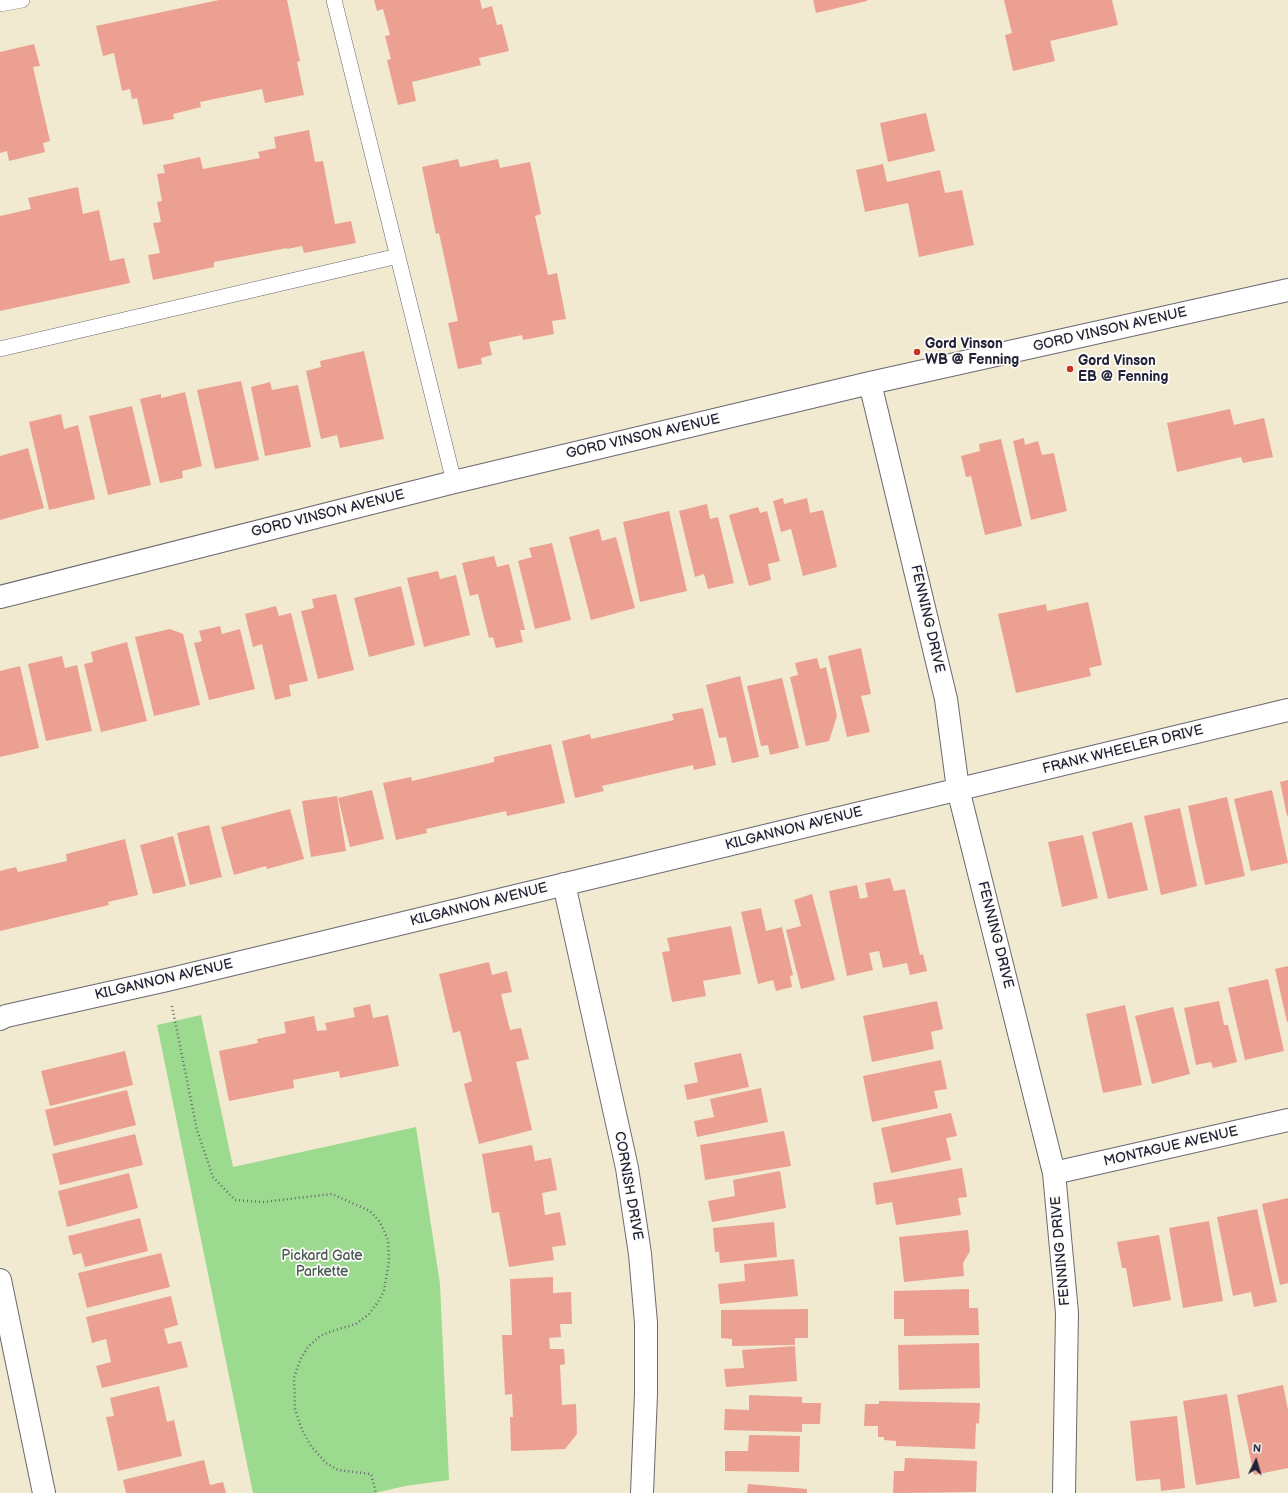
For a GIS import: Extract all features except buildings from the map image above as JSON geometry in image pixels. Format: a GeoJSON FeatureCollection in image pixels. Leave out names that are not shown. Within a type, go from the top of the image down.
{"type":"FeatureCollection","features":[{"type":"Feature","properties":{"kind":"street","name":"GORD VINSON AVENUE"},"geometry":{"type":"LineString","coordinates":[[0,597],[454,482],[870,383],[1288,290]]}},
{"type":"Feature","properties":{"kind":"street","name":"FENNING DRIVE"},"geometry":{"type":"LineString","coordinates":[[870,383],[946,699],[958,789],[1054,1173],[1067,1313],[1064,1493]]}},
{"type":"Feature","properties":{"kind":"street","name":"FRANK WHEELER DRIVE"},"geometry":{"type":"LineString","coordinates":[[958,789],[1288,710]]}},
{"type":"Feature","properties":{"kind":"street","name":"KILGANNON AVENUE"},"geometry":{"type":"LineString","coordinates":[[0,1019],[6,1016],[167,980],[958,789]]}},
{"type":"Feature","properties":{"kind":"street","name":"CORNISH DRIVE"},"geometry":{"type":"LineString","coordinates":[[564,884],[627,1168],[640,1254],[646,1322],[646,1394],[642,1493]]}},
{"type":"Feature","properties":{"kind":"street","name":"MONTAGUE AVENUE"},"geometry":{"type":"LineString","coordinates":[[1054,1173],[1288,1120]]}},
{"type":"Feature","properties":{"kind":"street"},"geometry":{"type":"LineString","coordinates":[[0,1280],[44,1493]]}},
{"type":"Feature","properties":{"kind":"lane"},"geometry":{"type":"LineString","coordinates":[[0,4],[22,0]]}},
{"type":"Feature","properties":{"kind":"lane"},"geometry":{"type":"LineString","coordinates":[[334,0],[454,482]]}},
{"type":"Feature","properties":{"kind":"lane"},"geometry":{"type":"LineString","coordinates":[[0,349],[398,256]]}},
{"type":"Feature","properties":{"kind":"path"},"geometry":{"type":"LineString","coordinates":[[167,980],[198,1130],[213,1177],[235,1200],[263,1202],[332,1194],[370,1211],[380,1222],[388,1240],[389,1261],[384,1291],[378,1302],[369,1314],[356,1324],[320,1336],[308,1347],[300,1360],[294,1378],[295,1409],[302,1430],[311,1446],[326,1463],[338,1470],[371,1474],[376,1493]]}},
{"type":"Feature","properties":{"kind":"green space","name":"Pickard Gate Parkette"},"geometry":{"type":"Polygon","coordinates":[[[201,1015],[233,1167],[416,1127],[440,1284],[449,1480],[405,1486],[375,1493],[253,1493],[157,1025],[201,1015]]]}},
{"type":"Feature","properties":{"kind":"place","name":"Gord Vinson WB @ Fenning"},"geometry":{"type":"Point","coordinates":[917,352]}},
{"type":"Feature","properties":{"kind":"place","name":"Gord Vinson EB @ Fenning"},"geometry":{"type":"Point","coordinates":[1070,369]}}]}
